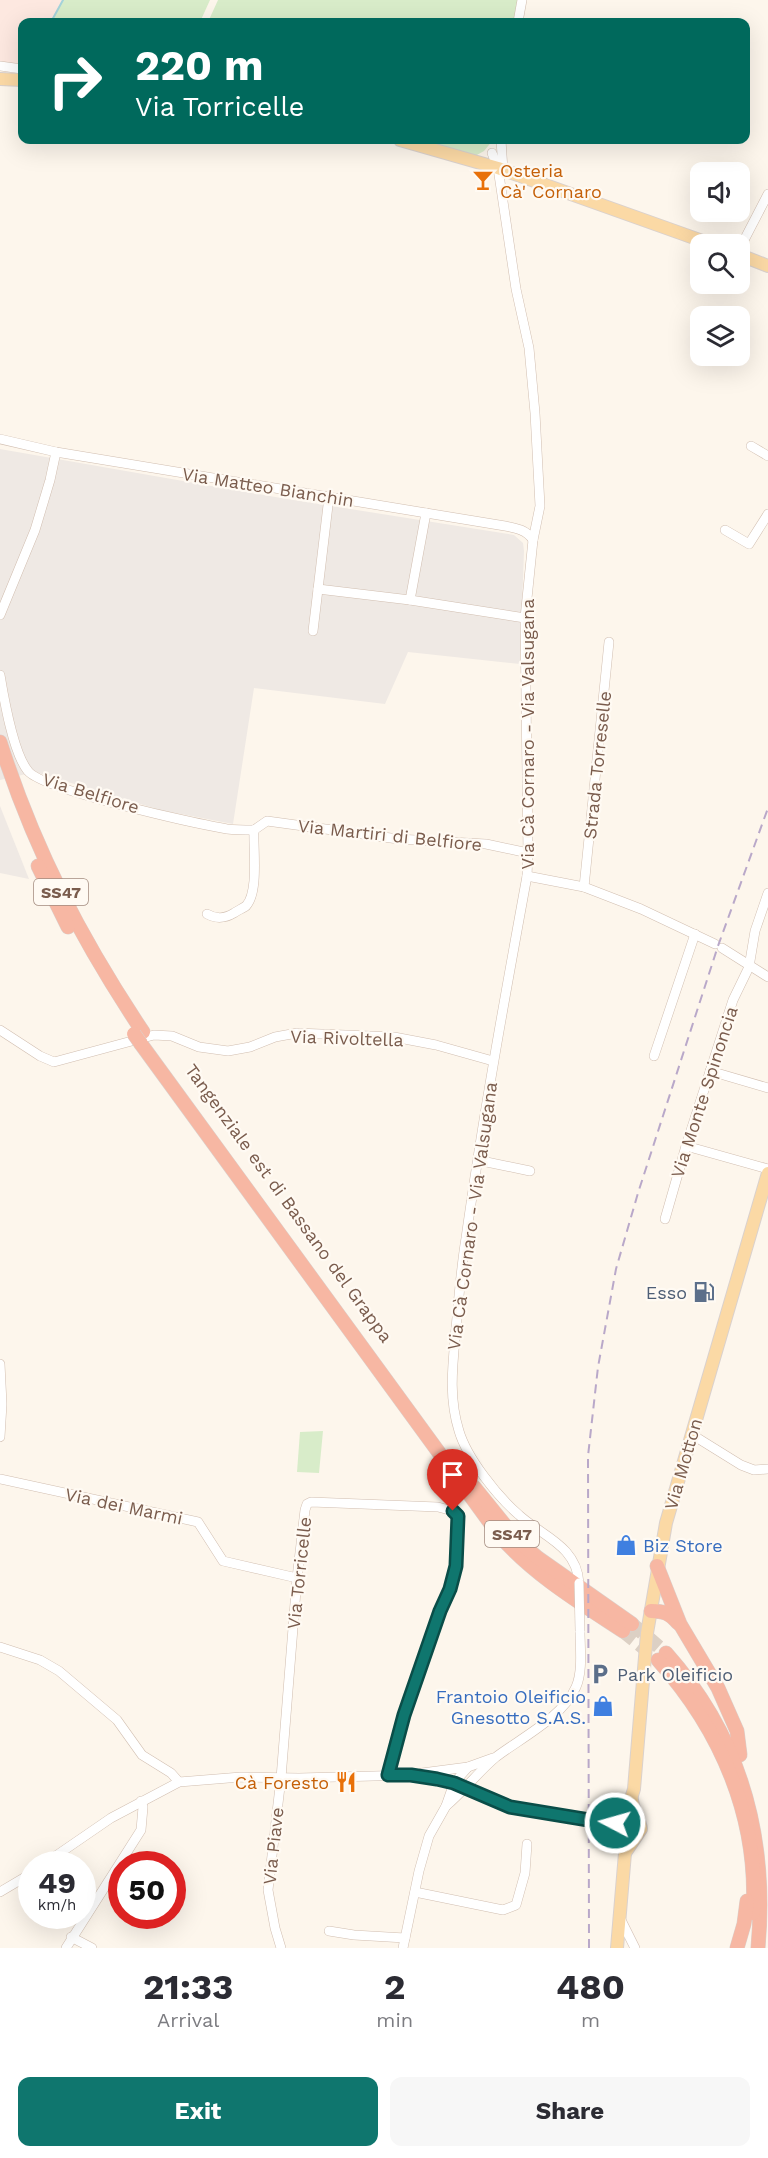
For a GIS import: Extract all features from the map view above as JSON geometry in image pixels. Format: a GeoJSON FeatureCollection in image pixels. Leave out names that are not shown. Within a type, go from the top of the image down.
{"type":"FeatureCollection","features":[{"type":"Feature","properties":{"kind":"highway","name":"Tangenziale est di Bassano del Grappa"},"geometry":{"type":"LineString","coordinates":[[0,742],[27,818],[78,927],[142,1038]]}},
{"type":"Feature","properties":{"kind":"highway","name":"Tangenziale est di Bassano del Grappa"},"geometry":{"type":"LineString","coordinates":[[0,769],[20,825],[52,897],[100,983],[294,1247],[479,1508],[509,1546],[550,1583],[628,1627]]}},
{"type":"Feature","properties":{"kind":"highway"},"geometry":{"type":"LineString","coordinates":[[657,1566],[680,1624],[718,1688],[737,1731],[743,1774],[756,1822],[762,1857],[764,1889],[758,1948]]}},
{"type":"Feature","properties":{"kind":"highway"},"geometry":{"type":"LineString","coordinates":[[651,1611],[669,1613],[680,1624]]}},
{"type":"Feature","properties":{"kind":"highway"},"geometry":{"type":"LineString","coordinates":[[748,1948],[753,1917],[754,1879],[742,1808],[725,1759],[696,1706],[662,1657],[705,1700],[728,1740],[763,1811]]}},
{"type":"Feature","properties":{"kind":"highway"},"geometry":{"type":"LineString","coordinates":[[736,1948],[744,1924],[747,1897],[754,1879]]}},
{"type":"Feature","properties":{"kind":"main road"},"geometry":{"type":"LineString","coordinates":[[0,79],[18,80]]}},
{"type":"Feature","properties":{"kind":"main road"},"geometry":{"type":"LineString","coordinates":[[414,144],[501,169],[690,236]]}},
{"type":"Feature","properties":{"kind":"main road"},"geometry":{"type":"LineString","coordinates":[[750,259],[768,266]]}},
{"type":"Feature","properties":{"kind":"main road","name":"Via Motton"},"geometry":{"type":"LineString","coordinates":[[626,1817],[632,1799],[642,1676],[657,1566],[666,1523],[768,1171]]}},
{"type":"Feature","properties":{"kind":"main road"},"geometry":{"type":"LineString","coordinates":[[619,1948],[619,1916],[625,1853],[615,1826],[626,1817],[640,1822],[641,1829],[625,1853]]}},
{"type":"Feature","properties":{"kind":"main road"},"geometry":{"type":"LineString","coordinates":[[618,1836],[628,1840],[636,1838]]}},
{"type":"Feature","properties":{"kind":"street"},"geometry":{"type":"LineString","coordinates":[[519,18],[522,0]]}},
{"type":"Feature","properties":{"kind":"street"},"geometry":{"type":"LineString","coordinates":[[0,66],[18,68]]}},
{"type":"Feature","properties":{"kind":"street"},"geometry":{"type":"LineString","coordinates":[[482,163],[498,144]]}},
{"type":"Feature","properties":{"kind":"street"},"geometry":{"type":"LineString","coordinates":[[501,144],[501,169]]}},
{"type":"Feature","properties":{"kind":"street"},"geometry":{"type":"LineString","coordinates":[[492,153],[501,169]]}},
{"type":"Feature","properties":{"kind":"street","name":"Via Cà Cornaro - Via Valsugana"},"geometry":{"type":"LineString","coordinates":[[496,1758],[522,1740],[565,1704],[578,1679],[580,1631],[579,1582],[573,1559],[557,1543],[518,1514],[483,1473],[464,1442],[453,1407],[451,1367],[457,1302],[493,1061],[527,876],[528,853],[525,618],[533,540],[540,506],[531,359],[516,289],[501,169]]}},
{"type":"Feature","properties":{"kind":"street"},"geometry":{"type":"LineString","coordinates":[[747,234],[768,194]]}},
{"type":"Feature","properties":{"kind":"street","name":"Via Matteo Bianchin"},"geometry":{"type":"LineString","coordinates":[[0,439],[56,452],[520,529],[529,534],[533,540]]}},
{"type":"Feature","properties":{"kind":"street"},"geometry":{"type":"LineString","coordinates":[[751,446],[768,456]]}},
{"type":"Feature","properties":{"kind":"street"},"geometry":{"type":"LineString","coordinates":[[0,615],[34,530],[50,480],[56,452]]}},
{"type":"Feature","properties":{"kind":"street"},"geometry":{"type":"LineString","coordinates":[[313,632],[329,497]]}},
{"type":"Feature","properties":{"kind":"street"},"geometry":{"type":"LineString","coordinates":[[410,600],[426,513]]}},
{"type":"Feature","properties":{"kind":"street"},"geometry":{"type":"LineString","coordinates":[[725,530],[749,544],[768,514]]}},
{"type":"Feature","properties":{"kind":"street"},"geometry":{"type":"LineString","coordinates":[[318,589],[410,600],[525,618]]}},
{"type":"Feature","properties":{"kind":"street","name":"Strada Torreselle"},"geometry":{"type":"LineString","coordinates":[[584,887],[609,642]]}},
{"type":"Feature","properties":{"kind":"street","name":"Via Belfiore"},"geometry":{"type":"LineString","coordinates":[[0,675],[12,730],[29,773],[41,780],[92,796],[188,822],[230,829],[254,830]]}},
{"type":"Feature","properties":{"kind":"street","name":"Via Martiri di Belfiore"},"geometry":{"type":"LineString","coordinates":[[254,830],[267,821],[398,839],[486,844],[528,853]]}},
{"type":"Feature","properties":{"kind":"street"},"geometry":{"type":"LineString","coordinates":[[207,914],[223,918],[232,915],[246,906],[252,896],[254,830]]}},
{"type":"Feature","properties":{"kind":"street"},"geometry":{"type":"LineString","coordinates":[[527,876],[584,887],[640,909],[718,946],[768,977]]}},
{"type":"Feature","properties":{"kind":"street","name":"Via Monte Spinoncia"},"geometry":{"type":"LineString","coordinates":[[665,1219],[733,1000],[749,966],[755,931],[768,893]]}},
{"type":"Feature","properties":{"kind":"street"},"geometry":{"type":"LineString","coordinates":[[654,1056],[694,934]]}},
{"type":"Feature","properties":{"kind":"street","name":"Via Rivoltella"},"geometry":{"type":"LineString","coordinates":[[0,1030],[40,1056],[54,1062],[154,1035],[172,1036],[199,1047],[228,1051],[297,1033],[394,1037],[436,1045],[493,1061]]}},
{"type":"Feature","properties":{"kind":"street"},"geometry":{"type":"LineString","coordinates":[[710,1071],[768,1088]]}},
{"type":"Feature","properties":{"kind":"street","name":"Via Motton"},"geometry":{"type":"LineString","coordinates":[[686,1146],[768,1171]]}},
{"type":"Feature","properties":{"kind":"street"},"geometry":{"type":"LineString","coordinates":[[477,1160],[530,1171]]}},
{"type":"Feature","properties":{"kind":"street"},"geometry":{"type":"LineString","coordinates":[[0,1364],[2,1404],[0,1437]]}},
{"type":"Feature","properties":{"kind":"street"},"geometry":{"type":"LineString","coordinates":[[691,1434],[741,1466],[754,1470],[768,1469]]}},
{"type":"Feature","properties":{"kind":"street","name":"Via dei Marmi"},"geometry":{"type":"LineString","coordinates":[[0,1479],[198,1522],[223,1561],[297,1578]]}},
{"type":"Feature","properties":{"kind":"street","name":"Via Torricelle"},"geometry":{"type":"LineString","coordinates":[[281,1778],[297,1578],[305,1510],[307,1504],[311,1502],[438,1507],[453,1511],[458,1516],[456,1566],[450,1589],[440,1611],[404,1715],[388,1775]]}},
{"type":"Feature","properties":{"kind":"street"},"geometry":{"type":"LineString","coordinates":[[0,1647],[40,1660],[59,1671],[117,1720],[142,1755],[171,1773],[179,1782]]}},
{"type":"Feature","properties":{"kind":"street"},"geometry":{"type":"LineString","coordinates":[[63,1851],[111,1818],[179,1782],[241,1777],[411,1775],[468,1767],[496,1758]]}},
{"type":"Feature","properties":{"kind":"street"},"geometry":{"type":"LineString","coordinates":[[446,1806],[496,1758]]}},
{"type":"Feature","properties":{"kind":"street"},"geometry":{"type":"LineString","coordinates":[[403,1948],[429,1836],[446,1806],[454,1783],[468,1767]]}},
{"type":"Feature","properties":{"kind":"street"},"geometry":{"type":"LineString","coordinates":[[411,1775],[454,1783],[510,1807],[601,1822],[626,1817]]}},
{"type":"Feature","properties":{"kind":"street","name":"Via Piave"},"geometry":{"type":"LineString","coordinates":[[281,1778],[268,1890],[274,1928],[281,1948]]}},
{"type":"Feature","properties":{"kind":"street"},"geometry":{"type":"LineString","coordinates":[[66,1948],[141,1830],[144,1807],[141,1801]]}},
{"type":"Feature","properties":{"kind":"street"},"geometry":{"type":"LineString","coordinates":[[601,1822],[618,1836]]}},
{"type":"Feature","properties":{"kind":"street"},"geometry":{"type":"LineString","coordinates":[[415,1892],[503,1910],[516,1905],[525,1873],[527,1844]]}},
{"type":"Feature","properties":{"kind":"street"},"geometry":{"type":"LineString","coordinates":[[0,1892],[18,1881]]}},
{"type":"Feature","properties":{"kind":"street"},"geometry":{"type":"LineString","coordinates":[[619,1916],[635,1948]]}},
{"type":"Feature","properties":{"kind":"street"},"geometry":{"type":"LineString","coordinates":[[329,1931],[405,1938]]}},
{"type":"Feature","properties":{"kind":"street"},"geometry":{"type":"LineString","coordinates":[[71,1937],[92,1948]]}},
{"type":"Feature","properties":{"kind":"shaded area"},"geometry":{"type":"Polygon","coordinates":[[[0,0],[63,0],[52,18],[18,18],[18,65],[0,62],[0,0]]]}},
{"type":"Feature","properties":{"kind":"shaded area"},"geometry":{"type":"Polygon","coordinates":[[[0,449],[281,498],[514,535],[523,543],[524,551],[520,664],[408,652],[385,704],[254,688],[233,824],[160,810],[35,772],[0,780],[0,449]]]}},
{"type":"Feature","properties":{"kind":"shaded area"},"geometry":{"type":"Polygon","coordinates":[[[0,806],[29,879],[0,873],[0,806]]]}},
{"type":"Feature","properties":{"kind":"green space"},"geometry":{"type":"Polygon","coordinates":[[[63,0],[210,0],[202,18],[52,18],[63,0]]]}},
{"type":"Feature","properties":{"kind":"green space"},"geometry":{"type":"Polygon","coordinates":[[[218,0],[519,0],[516,18],[210,18],[218,0]]]}},
{"type":"Feature","properties":{"kind":"green space"},"geometry":{"type":"Polygon","coordinates":[[[432,144],[490,144],[484,151],[475,156],[432,144]]]}},
{"type":"Feature","properties":{"kind":"green space"},"geometry":{"type":"Polygon","coordinates":[[[323,1431],[319,1473],[297,1472],[300,1432],[323,1431]]]}},
{"type":"Feature","properties":{"kind":"waterway"},"geometry":{"type":"LineString","coordinates":[[53,18],[63,0]]}},
{"type":"Feature","properties":{"kind":"tunnel"},"geometry":{"type":"LineString","coordinates":[[632,1624],[666,1653]]}},
{"type":"Feature","properties":{"kind":"tunnel"},"geometry":{"type":"LineString","coordinates":[[623,1631],[654,1656]]}},
{"type":"Feature","properties":{"kind":"railway"},"geometry":{"type":"LineString","coordinates":[[589,1948],[588,1456],[598,1367],[616,1269],[638,1193],[718,946],[768,808]]}},
{"type":"Feature","properties":{"kind":"place","name":"Osteria Cà' Cornaro"},"geometry":{"type":"Point","coordinates":[483,180]}},
{"type":"Feature","properties":{"kind":"place","name":"Esso"},"geometry":{"type":"Point","coordinates":[704,1292]}},
{"type":"Feature","properties":{"kind":"place","name":"Biz Store"},"geometry":{"type":"Point","coordinates":[626,1545]}},
{"type":"Feature","properties":{"kind":"place","name":"Park Oleificio"},"geometry":{"type":"Point","coordinates":[600,1674]}},
{"type":"Feature","properties":{"kind":"place","name":"Frantoio Oleificio Gnesotto S.A.S."},"geometry":{"type":"Point","coordinates":[603,1706]}},
{"type":"Feature","properties":{"kind":"place","name":"Cà Foresto"},"geometry":{"type":"Point","coordinates":[346,1782]}},
{"type":"Feature","properties":{"kind":"route"},"geometry":{"type":"LineString","coordinates":[[453,1511],[458,1516],[456,1566],[450,1589],[440,1611],[404,1715],[388,1775],[411,1775],[437,1779],[454,1783],[510,1807],[601,1822],[617,1819],[615,1823]]}}]}
